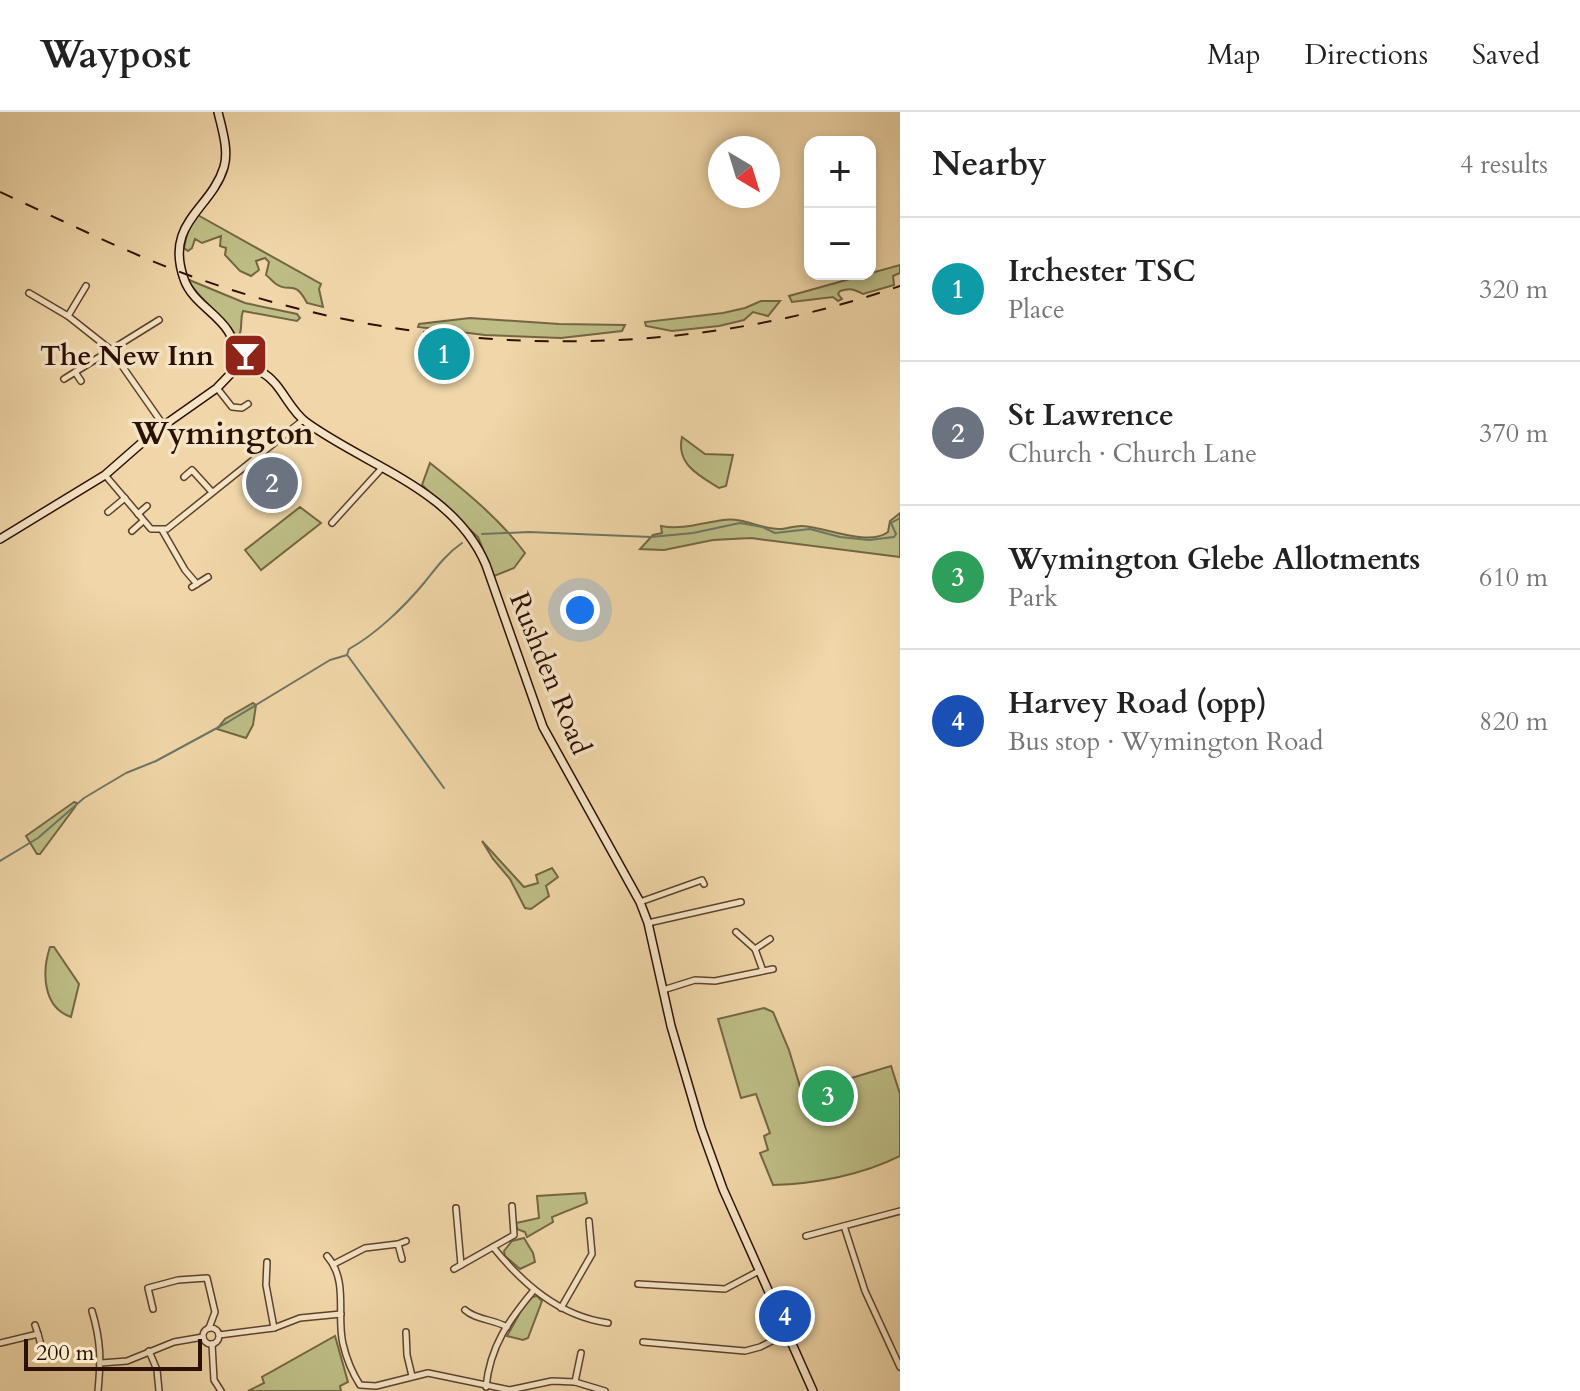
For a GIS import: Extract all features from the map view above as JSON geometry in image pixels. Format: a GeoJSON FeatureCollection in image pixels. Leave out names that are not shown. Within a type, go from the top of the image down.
{"type":"FeatureCollection","features":[{"type":"Feature","properties":{"kind":"street"},"geometry":{"type":"LineString","coordinates":[[0,539],[105,475],[164,426],[217,388],[238,366],[234,362],[232,336],[190,290],[183,278],[180,254],[186,224],[225,164],[218,112]]}},
{"type":"Feature","properties":{"kind":"street"},"geometry":{"type":"LineString","coordinates":[[68,316],[86,286]]}},
{"type":"Feature","properties":{"kind":"street"},"geometry":{"type":"LineString","coordinates":[[29,293],[68,316],[111,350],[164,426]]}},
{"type":"Feature","properties":{"kind":"street"},"geometry":{"type":"LineString","coordinates":[[64,379],[159,320]]}},
{"type":"Feature","properties":{"kind":"street","name":"Rushden Road"},"geometry":{"type":"LineString","coordinates":[[238,366],[260,371],[268,377],[303,420],[423,490],[461,524],[474,542],[486,565],[543,727],[640,902],[648,923],[685,1077],[723,1189],[813,1391]]}},
{"type":"Feature","properties":{"kind":"street"},"geometry":{"type":"LineString","coordinates":[[75,372],[81,381]]}},
{"type":"Feature","properties":{"kind":"street"},"geometry":{"type":"LineString","coordinates":[[217,388],[232,407],[237,409],[248,404]]}},
{"type":"Feature","properties":{"kind":"street"},"geometry":{"type":"LineString","coordinates":[[105,475],[142,522],[151,529],[162,530],[303,420]]}},
{"type":"Feature","properties":{"kind":"street"},"geometry":{"type":"LineString","coordinates":[[332,523],[382,468]]}},
{"type":"Feature","properties":{"kind":"street"},"geometry":{"type":"LineString","coordinates":[[184,477],[192,470],[212,492]]}},
{"type":"Feature","properties":{"kind":"street"},"geometry":{"type":"LineString","coordinates":[[108,512],[125,498]]}},
{"type":"Feature","properties":{"kind":"street"},"geometry":{"type":"LineString","coordinates":[[138,514],[147,506]]}},
{"type":"Feature","properties":{"kind":"street"},"geometry":{"type":"LineString","coordinates":[[132,531],[142,522]]}},
{"type":"Feature","properties":{"kind":"street"},"geometry":{"type":"LineString","coordinates":[[162,530],[194,586],[208,577]]}},
{"type":"Feature","properties":{"kind":"street"},"geometry":{"type":"LineString","coordinates":[[640,902],[702,880],[704,884]]}},
{"type":"Feature","properties":{"kind":"street"},"geometry":{"type":"LineString","coordinates":[[648,923],[741,902]]}},
{"type":"Feature","properties":{"kind":"street"},"geometry":{"type":"LineString","coordinates":[[736,932],[755,949],[763,971]]}},
{"type":"Feature","properties":{"kind":"street"},"geometry":{"type":"LineString","coordinates":[[755,949],[770,939]]}},
{"type":"Feature","properties":{"kind":"street"},"geometry":{"type":"LineString","coordinates":[[663,990],[695,980],[715,981],[773,969]]}},
{"type":"Feature","properties":{"kind":"street"},"geometry":{"type":"LineString","coordinates":[[454,1269],[514,1235],[512,1206]]}},
{"type":"Feature","properties":{"kind":"street"},"geometry":{"type":"LineString","coordinates":[[456,1208],[461,1265]]}},
{"type":"Feature","properties":{"kind":"street"},"geometry":{"type":"LineString","coordinates":[[806,1236],[900,1211]]}},
{"type":"Feature","properties":{"kind":"street"},"geometry":{"type":"LineString","coordinates":[[561,1308],[592,1254],[589,1221]]}},
{"type":"Feature","properties":{"kind":"street"},"geometry":{"type":"LineString","coordinates":[[844,1226],[865,1291],[900,1367]]}},
{"type":"Feature","properties":{"kind":"street"},"geometry":{"type":"LineString","coordinates":[[334,1264],[365,1248],[406,1241]]}},
{"type":"Feature","properties":{"kind":"street"},"geometry":{"type":"LineString","coordinates":[[398,1244],[402,1259]]}},
{"type":"Feature","properties":{"kind":"street"},"geometry":{"type":"LineString","coordinates":[[493,1247],[534,1290],[561,1308],[591,1321],[608,1323]]}},
{"type":"Feature","properties":{"kind":"street"},"geometry":{"type":"LineString","coordinates":[[327,1256],[334,1264],[341,1292],[342,1342],[360,1385],[392,1383],[412,1376],[441,1373],[486,1387],[510,1390],[531,1388],[552,1381],[575,1382],[605,1391]]}},
{"type":"Feature","properties":{"kind":"street"},"geometry":{"type":"LineString","coordinates":[[267,1262],[266,1285],[274,1328]]}},
{"type":"Feature","properties":{"kind":"street"},"geometry":{"type":"LineString","coordinates":[[638,1284],[725,1289],[759,1271]]}},
{"type":"Feature","properties":{"kind":"street"},"geometry":{"type":"LineString","coordinates":[[101,1363],[127,1361],[149,1351],[203,1337],[215,1312],[207,1278],[178,1280],[148,1288],[153,1309]]}},
{"type":"Feature","properties":{"kind":"street"},"geometry":{"type":"LineString","coordinates":[[486,1387],[488,1362],[507,1327],[534,1290]]}},
{"type":"Feature","properties":{"kind":"street"},"geometry":{"type":"LineString","coordinates":[[465,1310],[472,1316],[492,1319],[507,1327]]}},
{"type":"Feature","properties":{"kind":"street"},"geometry":{"type":"LineString","coordinates":[[92,1311],[100,1337],[98,1391]]}},
{"type":"Feature","properties":{"kind":"street"},"geometry":{"type":"LineString","coordinates":[[219,1335],[274,1328],[300,1318],[341,1314]]}},
{"type":"Feature","properties":{"kind":"street"},"geometry":{"type":"LineString","coordinates":[[35,1325],[42,1349]]}},
{"type":"Feature","properties":{"kind":"street"},"geometry":{"type":"LineString","coordinates":[[209,1328],[215,1329],[219,1335]]}},
{"type":"Feature","properties":{"kind":"street"},"geometry":{"type":"LineString","coordinates":[[406,1332],[412,1376]]}},
{"type":"Feature","properties":{"kind":"street"},"geometry":{"type":"LineString","coordinates":[[643,1342],[745,1351],[788,1333]]}},
{"type":"Feature","properties":{"kind":"street"},"geometry":{"type":"LineString","coordinates":[[0,1343],[38,1334]]}},
{"type":"Feature","properties":{"kind":"street"},"geometry":{"type":"LineString","coordinates":[[212,1344],[219,1335]]}},
{"type":"Feature","properties":{"kind":"street"},"geometry":{"type":"LineString","coordinates":[[203,1337],[212,1344]]}},
{"type":"Feature","properties":{"kind":"street"},"geometry":{"type":"LineString","coordinates":[[212,1344],[214,1380],[221,1391]]}},
{"type":"Feature","properties":{"kind":"street"},"geometry":{"type":"LineString","coordinates":[[149,1351],[157,1370],[159,1391]]}},
{"type":"Feature","properties":{"kind":"street"},"geometry":{"type":"LineString","coordinates":[[575,1382],[581,1353]]}},
{"type":"Feature","properties":{"kind":"green space"},"geometry":{"type":"Polygon","coordinates":[[[196,214],[321,284],[319,289],[323,307],[307,303],[295,289],[275,283],[266,275],[269,262],[265,258],[256,261],[259,270],[251,276],[240,271],[225,255],[226,248],[220,246],[221,236],[202,243],[195,239],[188,251],[184,248],[187,234],[196,214]]]}},
{"type":"Feature","properties":{"kind":"green space"},"geometry":{"type":"Polygon","coordinates":[[[900,265],[900,273],[893,276],[894,285],[863,294],[852,290],[840,291],[838,294],[842,299],[838,301],[833,297],[792,302],[789,296],[846,280],[876,280],[876,272],[900,265]]]}},
{"type":"Feature","properties":{"kind":"green space"},"geometry":{"type":"Polygon","coordinates":[[[187,279],[245,303],[297,314],[300,318],[297,321],[243,311],[238,339],[187,279]]]}},
{"type":"Feature","properties":{"kind":"green space"},"geometry":{"type":"Polygon","coordinates":[[[761,301],[780,301],[768,316],[753,312],[744,320],[719,326],[672,331],[646,326],[645,322],[723,313],[761,301]]]}},
{"type":"Feature","properties":{"kind":"green space"},"geometry":{"type":"Polygon","coordinates":[[[470,318],[625,325],[622,331],[561,338],[485,335],[418,327],[419,324],[470,318]]]}},
{"type":"Feature","properties":{"kind":"green space"},"geometry":{"type":"Polygon","coordinates":[[[682,437],[705,454],[733,455],[726,486],[719,488],[690,468],[682,455],[682,437]]]}},
{"type":"Feature","properties":{"kind":"green space"},"geometry":{"type":"Polygon","coordinates":[[[430,463],[480,505],[515,540],[525,553],[514,568],[494,576],[478,537],[422,485],[430,463]]]}},
{"type":"Feature","properties":{"kind":"green space"},"geometry":{"type":"Polygon","coordinates":[[[300,507],[321,523],[261,570],[245,550],[300,507]]]}},
{"type":"Feature","properties":{"kind":"green space"},"geometry":{"type":"Polygon","coordinates":[[[900,513],[900,557],[751,538],[713,540],[664,550],[640,549],[653,535],[662,533],[661,526],[684,527],[723,520],[782,529],[812,527],[869,538],[888,532],[890,521],[900,513]]]}},
{"type":"Feature","properties":{"kind":"green space"},"geometry":{"type":"Polygon","coordinates":[[[253,703],[256,705],[253,725],[246,738],[217,729],[225,719],[253,703]]]}},
{"type":"Feature","properties":{"kind":"green space"},"geometry":{"type":"Polygon","coordinates":[[[74,802],[77,803],[75,807],[37,854],[26,836],[74,802]]]}},
{"type":"Feature","properties":{"kind":"green space"},"geometry":{"type":"Polygon","coordinates":[[[482,841],[524,887],[538,883],[536,875],[552,868],[558,877],[546,886],[549,896],[531,909],[525,908],[510,879],[482,841]]]}},
{"type":"Feature","properties":{"kind":"green space"},"geometry":{"type":"Polygon","coordinates":[[[50,947],[54,947],[79,984],[71,1017],[54,1005],[47,987],[45,977],[50,947]]]}},
{"type":"Feature","properties":{"kind":"green space"},"geometry":{"type":"Polygon","coordinates":[[[764,1008],[773,1012],[802,1093],[891,1066],[900,1094],[900,1156],[838,1177],[773,1185],[760,1153],[768,1150],[764,1136],[770,1133],[756,1094],[741,1098],[718,1019],[764,1008]]]}},
{"type":"Feature","properties":{"kind":"green space"},"geometry":{"type":"Polygon","coordinates":[[[585,1193],[587,1203],[552,1217],[553,1222],[527,1237],[525,1232],[517,1229],[516,1223],[539,1218],[537,1196],[585,1193]]]}},
{"type":"Feature","properties":{"kind":"green space"},"geometry":{"type":"Polygon","coordinates":[[[524,1238],[535,1262],[520,1269],[505,1256],[504,1251],[512,1241],[524,1238]]]}},
{"type":"Feature","properties":{"kind":"green space"},"geometry":{"type":"Polygon","coordinates":[[[537,1296],[542,1301],[528,1338],[523,1340],[507,1336],[522,1309],[532,1297],[537,1296]]]}},
{"type":"Feature","properties":{"kind":"green space"},"geometry":{"type":"Polygon","coordinates":[[[335,1336],[348,1382],[340,1386],[341,1391],[248,1391],[264,1383],[262,1377],[335,1336]]]}},
{"type":"Feature","properties":{"kind":"waterway"},"geometry":{"type":"LineString","coordinates":[[482,534],[529,532],[651,537],[693,533],[740,523],[775,533],[810,529],[869,540],[894,537],[896,534],[891,523],[900,518]]}},
{"type":"Feature","properties":{"kind":"waterway"},"geometry":{"type":"LineString","coordinates":[[0,861],[38,838],[84,798],[126,773],[156,761],[228,722],[330,660],[347,655],[349,649],[399,610],[462,543]]}},
{"type":"Feature","properties":{"kind":"waterway"},"geometry":{"type":"LineString","coordinates":[[348,656],[444,788]]}},
{"type":"Feature","properties":{"kind":"railway"},"geometry":{"type":"LineString","coordinates":[[0,192],[127,250],[205,281],[289,306],[376,325],[464,337],[552,341],[641,339],[729,329],[816,311],[900,286]]}},
{"type":"Feature","properties":{"kind":"place","name":"Irchester TSC"},"geometry":{"type":"Point","coordinates":[444,354]}},
{"type":"Feature","properties":{"kind":"place","name":"The New Inn"},"geometry":{"type":"Point","coordinates":[245,355]}},
{"type":"Feature","properties":{"kind":"place","name":"St Lawrence"},"geometry":{"type":"Point","coordinates":[272,483]}},
{"type":"Feature","properties":{"kind":"place","name":"Wymington Glebe Allotments"},"geometry":{"type":"Point","coordinates":[828,1096]}},
{"type":"Feature","properties":{"kind":"place","name":"Harvey Road (opp)"},"geometry":{"type":"Point","coordinates":[785,1316]}},
{"type":"Feature","properties":{"kind":"district","name":"Wymington"},"geometry":{"type":"Point","coordinates":[223,433]}}]}
